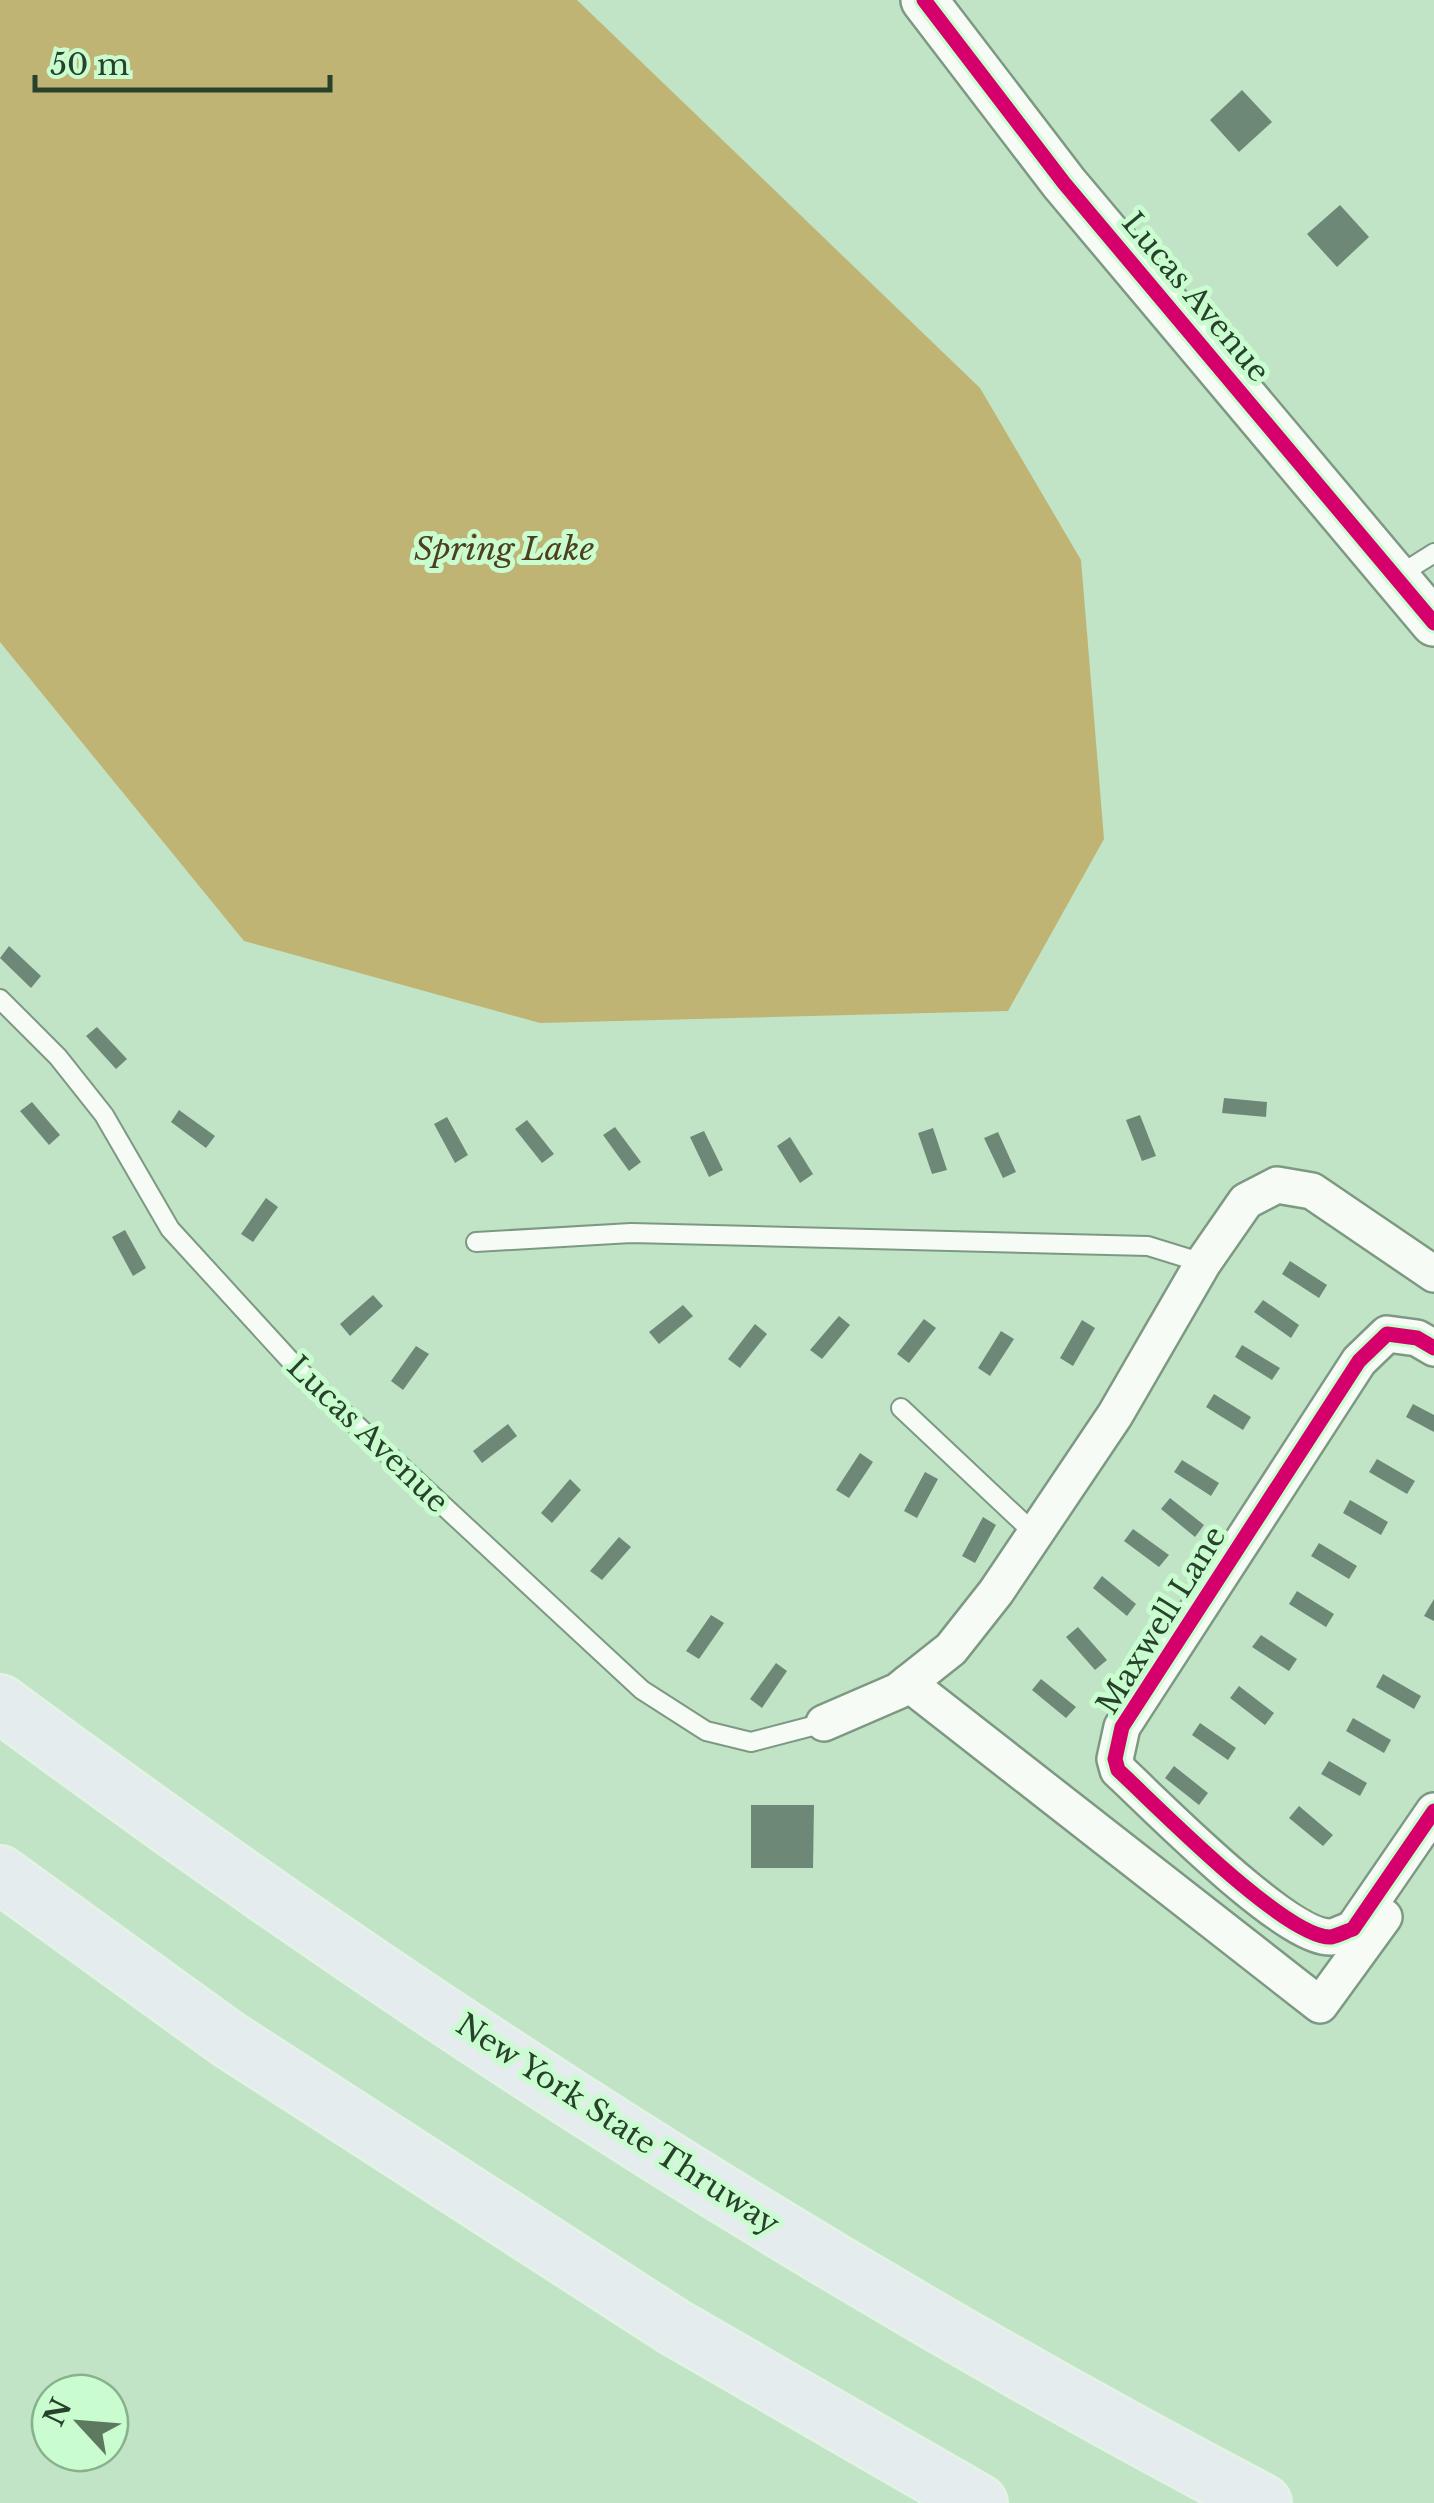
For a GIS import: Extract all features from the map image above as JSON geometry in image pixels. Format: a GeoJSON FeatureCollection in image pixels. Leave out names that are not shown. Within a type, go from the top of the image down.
{"type":"FeatureCollection","features":[{"type":"Feature","properties":{"kind":"highway","name":"New York State Thruway"},"geometry":{"type":"LineString","coordinates":[[0,1703],[130,1800],[561,2091],[814,2250],[1264,2503]]}},
{"type":"Feature","properties":{"kind":"highway"},"geometry":{"type":"LineString","coordinates":[[0,1874],[228,2038],[674,2328],[979,2503]]}},
{"type":"Feature","properties":{"kind":"street","name":"Lucas Avenue"},"geometry":{"type":"LineString","coordinates":[[924,0],[1064,183],[1434,623]]}},
{"type":"Feature","properties":{"kind":"street"},"geometry":{"type":"LineString","coordinates":[[824,1723],[908,1683],[951,1649],[1115,1415],[1203,1263],[1246,1200],[1277,1184],[1312,1191],[1434,1274]]}},
{"type":"Feature","properties":{"kind":"street","name":"Maxwell Lane"},"geometry":{"type":"LineString","coordinates":[[1434,1348],[1417,1338],[1387,1334],[1359,1361],[1122,1727],[1115,1758],[1118,1770],[1244,1886],[1304,1930],[1331,1936],[1353,1929],[1434,1811]]}},
{"type":"Feature","properties":{"kind":"street"},"geometry":{"type":"LineString","coordinates":[[908,1683],[1320,2005],[1434,1848]]}},
{"type":"Feature","properties":{"kind":"lane"},"geometry":{"type":"LineString","coordinates":[[1395,577],[1434,553]]}},
{"type":"Feature","properties":{"kind":"lane","name":"Lucas Avenue"},"geometry":{"type":"LineString","coordinates":[[0,999],[58,1057],[104,1116],[170,1229],[310,1382],[642,1690],[706,1731],[751,1742],[824,1723]]}},
{"type":"Feature","properties":{"kind":"lane"},"geometry":{"type":"LineString","coordinates":[[476,1242],[631,1233],[1148,1246],[1203,1263]]}},
{"type":"Feature","properties":{"kind":"lane"},"geometry":{"type":"LineString","coordinates":[[901,1408],[1035,1534]]}},
{"type":"Feature","properties":{"kind":"water","name":"Spring Lake"},"geometry":{"type":"Polygon","coordinates":[[[0,0],[577,0],[980,388],[1081,560],[1104,839],[1008,1011],[540,1023],[244,941],[0,642],[0,0]]]}},
{"type":"Feature","properties":{"kind":"building"},"geometry":{"type":"Polygon","coordinates":[[[1242,90],[1272,122],[1239,152],[1210,120],[1242,90]]]}},
{"type":"Feature","properties":{"kind":"building"},"geometry":{"type":"Polygon","coordinates":[[[1340,205],[1369,237],[1337,267],[1307,234],[1340,205]]]}},
{"type":"Feature","properties":{"kind":"building"},"geometry":{"type":"Polygon","coordinates":[[[9,946],[41,976],[31,988],[0,958],[9,946]]]}},
{"type":"Feature","properties":{"kind":"building"},"geometry":{"type":"Polygon","coordinates":[[[97,1027],[127,1059],[116,1069],[86,1036],[97,1027]]]}},
{"type":"Feature","properties":{"kind":"building"},"geometry":{"type":"Polygon","coordinates":[[[1224,1098],[1267,1102],[1266,1117],[1222,1113],[1224,1098]]]}},
{"type":"Feature","properties":{"kind":"building"},"geometry":{"type":"Polygon","coordinates":[[[32,1102],[60,1135],[49,1145],[20,1111],[32,1102]]]}},
{"type":"Feature","properties":{"kind":"building"},"geometry":{"type":"Polygon","coordinates":[[[179,1110],[215,1136],[206,1148],[171,1122],[179,1110]]]}},
{"type":"Feature","properties":{"kind":"building"},"geometry":{"type":"Polygon","coordinates":[[[1140,1115],[1156,1156],[1142,1161],[1126,1120],[1140,1115]]]}},
{"type":"Feature","properties":{"kind":"building"},"geometry":{"type":"Polygon","coordinates":[[[447,1117],[468,1155],[455,1163],[434,1124],[447,1117]]]}},
{"type":"Feature","properties":{"kind":"building"},"geometry":{"type":"Polygon","coordinates":[[[527,1120],[554,1154],[542,1163],[515,1129],[527,1120]]]}},
{"type":"Feature","properties":{"kind":"building"},"geometry":{"type":"Polygon","coordinates":[[[615,1127],[641,1162],[629,1171],[603,1135],[615,1127]]]}},
{"type":"Feature","properties":{"kind":"building"},"geometry":{"type":"Polygon","coordinates":[[[933,1128],[947,1170],[932,1174],[918,1133],[933,1128]]]}},
{"type":"Feature","properties":{"kind":"building"},"geometry":{"type":"Polygon","coordinates":[[[704,1131],[723,1170],[709,1177],[690,1137],[704,1131]]]}},
{"type":"Feature","properties":{"kind":"building"},"geometry":{"type":"Polygon","coordinates":[[[998,1132],[1016,1172],[1003,1178],[984,1138],[998,1132]]]}},
{"type":"Feature","properties":{"kind":"building"},"geometry":{"type":"Polygon","coordinates":[[[790,1137],[813,1174],[800,1183],[777,1146],[790,1137]]]}},
{"type":"Feature","properties":{"kind":"building"},"geometry":{"type":"Polygon","coordinates":[[[266,1198],[278,1207],[253,1242],[241,1234],[266,1198]]]}},
{"type":"Feature","properties":{"kind":"building"},"geometry":{"type":"Polygon","coordinates":[[[125,1230],[146,1268],[133,1276],[112,1237],[125,1230]]]}},
{"type":"Feature","properties":{"kind":"building"},"geometry":{"type":"Polygon","coordinates":[[[1290,1261],[1327,1285],[1319,1298],[1282,1274],[1290,1261]]]}},
{"type":"Feature","properties":{"kind":"building"},"geometry":{"type":"Polygon","coordinates":[[[373,1295],[383,1306],[350,1336],[340,1324],[373,1295]]]}},
{"type":"Feature","properties":{"kind":"building"},"geometry":{"type":"Polygon","coordinates":[[[1263,1300],[1299,1325],[1291,1338],[1254,1312],[1263,1300]]]}},
{"type":"Feature","properties":{"kind":"building"},"geometry":{"type":"Polygon","coordinates":[[[683,1305],[693,1316],[659,1344],[649,1332],[683,1305]]]}},
{"type":"Feature","properties":{"kind":"building"},"geometry":{"type":"Polygon","coordinates":[[[839,1316],[850,1325],[822,1359],[810,1350],[839,1316]]]}},
{"type":"Feature","properties":{"kind":"building"},"geometry":{"type":"Polygon","coordinates":[[[924,1319],[936,1328],[909,1363],[897,1354],[924,1319]]]}},
{"type":"Feature","properties":{"kind":"building"},"geometry":{"type":"Polygon","coordinates":[[[1082,1320],[1095,1328],[1073,1366],[1060,1358],[1082,1320]]]}},
{"type":"Feature","properties":{"kind":"building"},"geometry":{"type":"Polygon","coordinates":[[[755,1324],[767,1334],[740,1368],[728,1359],[755,1324]]]}},
{"type":"Feature","properties":{"kind":"building"},"geometry":{"type":"Polygon","coordinates":[[[1001,1331],[1014,1339],[990,1376],[978,1368],[1001,1331]]]}},
{"type":"Feature","properties":{"kind":"building"},"geometry":{"type":"Polygon","coordinates":[[[1242,1345],[1280,1368],[1272,1380],[1235,1357],[1242,1345]]]}},
{"type":"Feature","properties":{"kind":"building"},"geometry":{"type":"Polygon","coordinates":[[[416,1346],[429,1354],[403,1390],[391,1381],[416,1346]]]}},
{"type":"Feature","properties":{"kind":"building"},"geometry":{"type":"Polygon","coordinates":[[[1214,1394],[1251,1417],[1243,1430],[1206,1407],[1214,1394]]]}},
{"type":"Feature","properties":{"kind":"building"},"geometry":{"type":"Polygon","coordinates":[[[1413,1404],[1434,1415],[1434,1432],[1406,1417],[1413,1404]]]}},
{"type":"Feature","properties":{"kind":"building"},"geometry":{"type":"Polygon","coordinates":[[[508,1424],[517,1436],[482,1463],[473,1451],[508,1424]]]}},
{"type":"Feature","properties":{"kind":"building"},"geometry":{"type":"Polygon","coordinates":[[[860,1453],[873,1462],[849,1498],[836,1490],[860,1453]]]}},
{"type":"Feature","properties":{"kind":"building"},"geometry":{"type":"Polygon","coordinates":[[[1377,1459],[1415,1481],[1407,1494],[1369,1472],[1377,1459]]]}},
{"type":"Feature","properties":{"kind":"building"},"geometry":{"type":"Polygon","coordinates":[[[1182,1460],[1219,1483],[1211,1496],[1174,1472],[1182,1460]]]}},
{"type":"Feature","properties":{"kind":"building"},"geometry":{"type":"Polygon","coordinates":[[[925,1472],[938,1479],[917,1518],[904,1511],[925,1472]]]}},
{"type":"Feature","properties":{"kind":"building"},"geometry":{"type":"Polygon","coordinates":[[[570,1479],[581,1490],[552,1523],[541,1513],[570,1479]]]}},
{"type":"Feature","properties":{"kind":"building"},"geometry":{"type":"Polygon","coordinates":[[[1170,1498],[1204,1525],[1195,1537],[1161,1509],[1170,1498]]]}},
{"type":"Feature","properties":{"kind":"building"},"geometry":{"type":"Polygon","coordinates":[[[1350,1500],[1388,1522],[1381,1535],[1343,1513],[1350,1500]]]}},
{"type":"Feature","properties":{"kind":"building"},"geometry":{"type":"Polygon","coordinates":[[[983,1517],[996,1525],[975,1563],[962,1556],[983,1517]]]}},
{"type":"Feature","properties":{"kind":"building"},"geometry":{"type":"Polygon","coordinates":[[[1133,1529],[1169,1555],[1159,1567],[1124,1541],[1133,1529]]]}},
{"type":"Feature","properties":{"kind":"building"},"geometry":{"type":"Polygon","coordinates":[[[619,1537],[631,1547],[602,1580],[590,1571],[619,1537]]]}},
{"type":"Feature","properties":{"kind":"building"},"geometry":{"type":"Polygon","coordinates":[[[1319,1543],[1357,1566],[1349,1579],[1311,1556],[1319,1543]]]}},
{"type":"Feature","properties":{"kind":"building"},"geometry":{"type":"Polygon","coordinates":[[[1102,1576],[1136,1604],[1127,1616],[1093,1588],[1102,1576]]]}},
{"type":"Feature","properties":{"kind":"building"},"geometry":{"type":"Polygon","coordinates":[[[1297,1591],[1334,1614],[1326,1627],[1289,1604],[1297,1591]]]}},
{"type":"Feature","properties":{"kind":"building"},"geometry":{"type":"Polygon","coordinates":[[[1434,1599],[1434,1621],[1424,1616],[1434,1599]]]}},
{"type":"Feature","properties":{"kind":"building"},"geometry":{"type":"Polygon","coordinates":[[[711,1615],[724,1623],[699,1659],[686,1651],[711,1615]]]}},
{"type":"Feature","properties":{"kind":"building"},"geometry":{"type":"Polygon","coordinates":[[[1078,1627],[1107,1660],[1095,1670],[1066,1637],[1078,1627]]]}},
{"type":"Feature","properties":{"kind":"building"},"geometry":{"type":"Polygon","coordinates":[[[1261,1635],[1297,1659],[1289,1671],[1252,1647],[1261,1635]]]}},
{"type":"Feature","properties":{"kind":"building"},"geometry":{"type":"Polygon","coordinates":[[[776,1663],[787,1671],[762,1708],[750,1699],[776,1663]]]}},
{"type":"Feature","properties":{"kind":"building"},"geometry":{"type":"Polygon","coordinates":[[[1383,1674],[1421,1696],[1414,1709],[1376,1687],[1383,1674]]]}},
{"type":"Feature","properties":{"kind":"building"},"geometry":{"type":"Polygon","coordinates":[[[1041,1679],[1076,1707],[1066,1718],[1032,1690],[1041,1679]]]}},
{"type":"Feature","properties":{"kind":"building"},"geometry":{"type":"Polygon","coordinates":[[[1239,1686],[1274,1713],[1265,1725],[1230,1698],[1239,1686]]]}},
{"type":"Feature","properties":{"kind":"building"},"geometry":{"type":"Polygon","coordinates":[[[1353,1718],[1391,1740],[1384,1753],[1346,1731],[1353,1718]]]}},
{"type":"Feature","properties":{"kind":"building"},"geometry":{"type":"Polygon","coordinates":[[[1200,1723],[1236,1748],[1228,1760],[1192,1735],[1200,1723]]]}},
{"type":"Feature","properties":{"kind":"building"},"geometry":{"type":"Polygon","coordinates":[[[1329,1761],[1367,1783],[1360,1796],[1321,1774],[1329,1761]]]}},
{"type":"Feature","properties":{"kind":"building"},"geometry":{"type":"Polygon","coordinates":[[[1174,1766],[1208,1793],[1199,1805],[1165,1778],[1174,1766]]]}},
{"type":"Feature","properties":{"kind":"building"},"geometry":{"type":"Polygon","coordinates":[[[751,1805],[814,1805],[813,1868],[751,1868],[751,1805]]]}},
{"type":"Feature","properties":{"kind":"building"},"geometry":{"type":"Polygon","coordinates":[[[1299,1806],[1333,1835],[1323,1846],[1289,1818],[1299,1806]]]}},
{"type":"Feature","properties":{"kind":"cycle path"},"geometry":{"type":"LineString","coordinates":[[924,0],[1064,183],[1434,623]]}},
{"type":"Feature","properties":{"kind":"cycle path"},"geometry":{"type":"LineString","coordinates":[[1434,1348],[1417,1338],[1387,1334],[1359,1361],[1122,1727],[1115,1759],[1118,1770],[1254,1894],[1310,1932],[1331,1937],[1353,1929],[1434,1811]]}}]}
